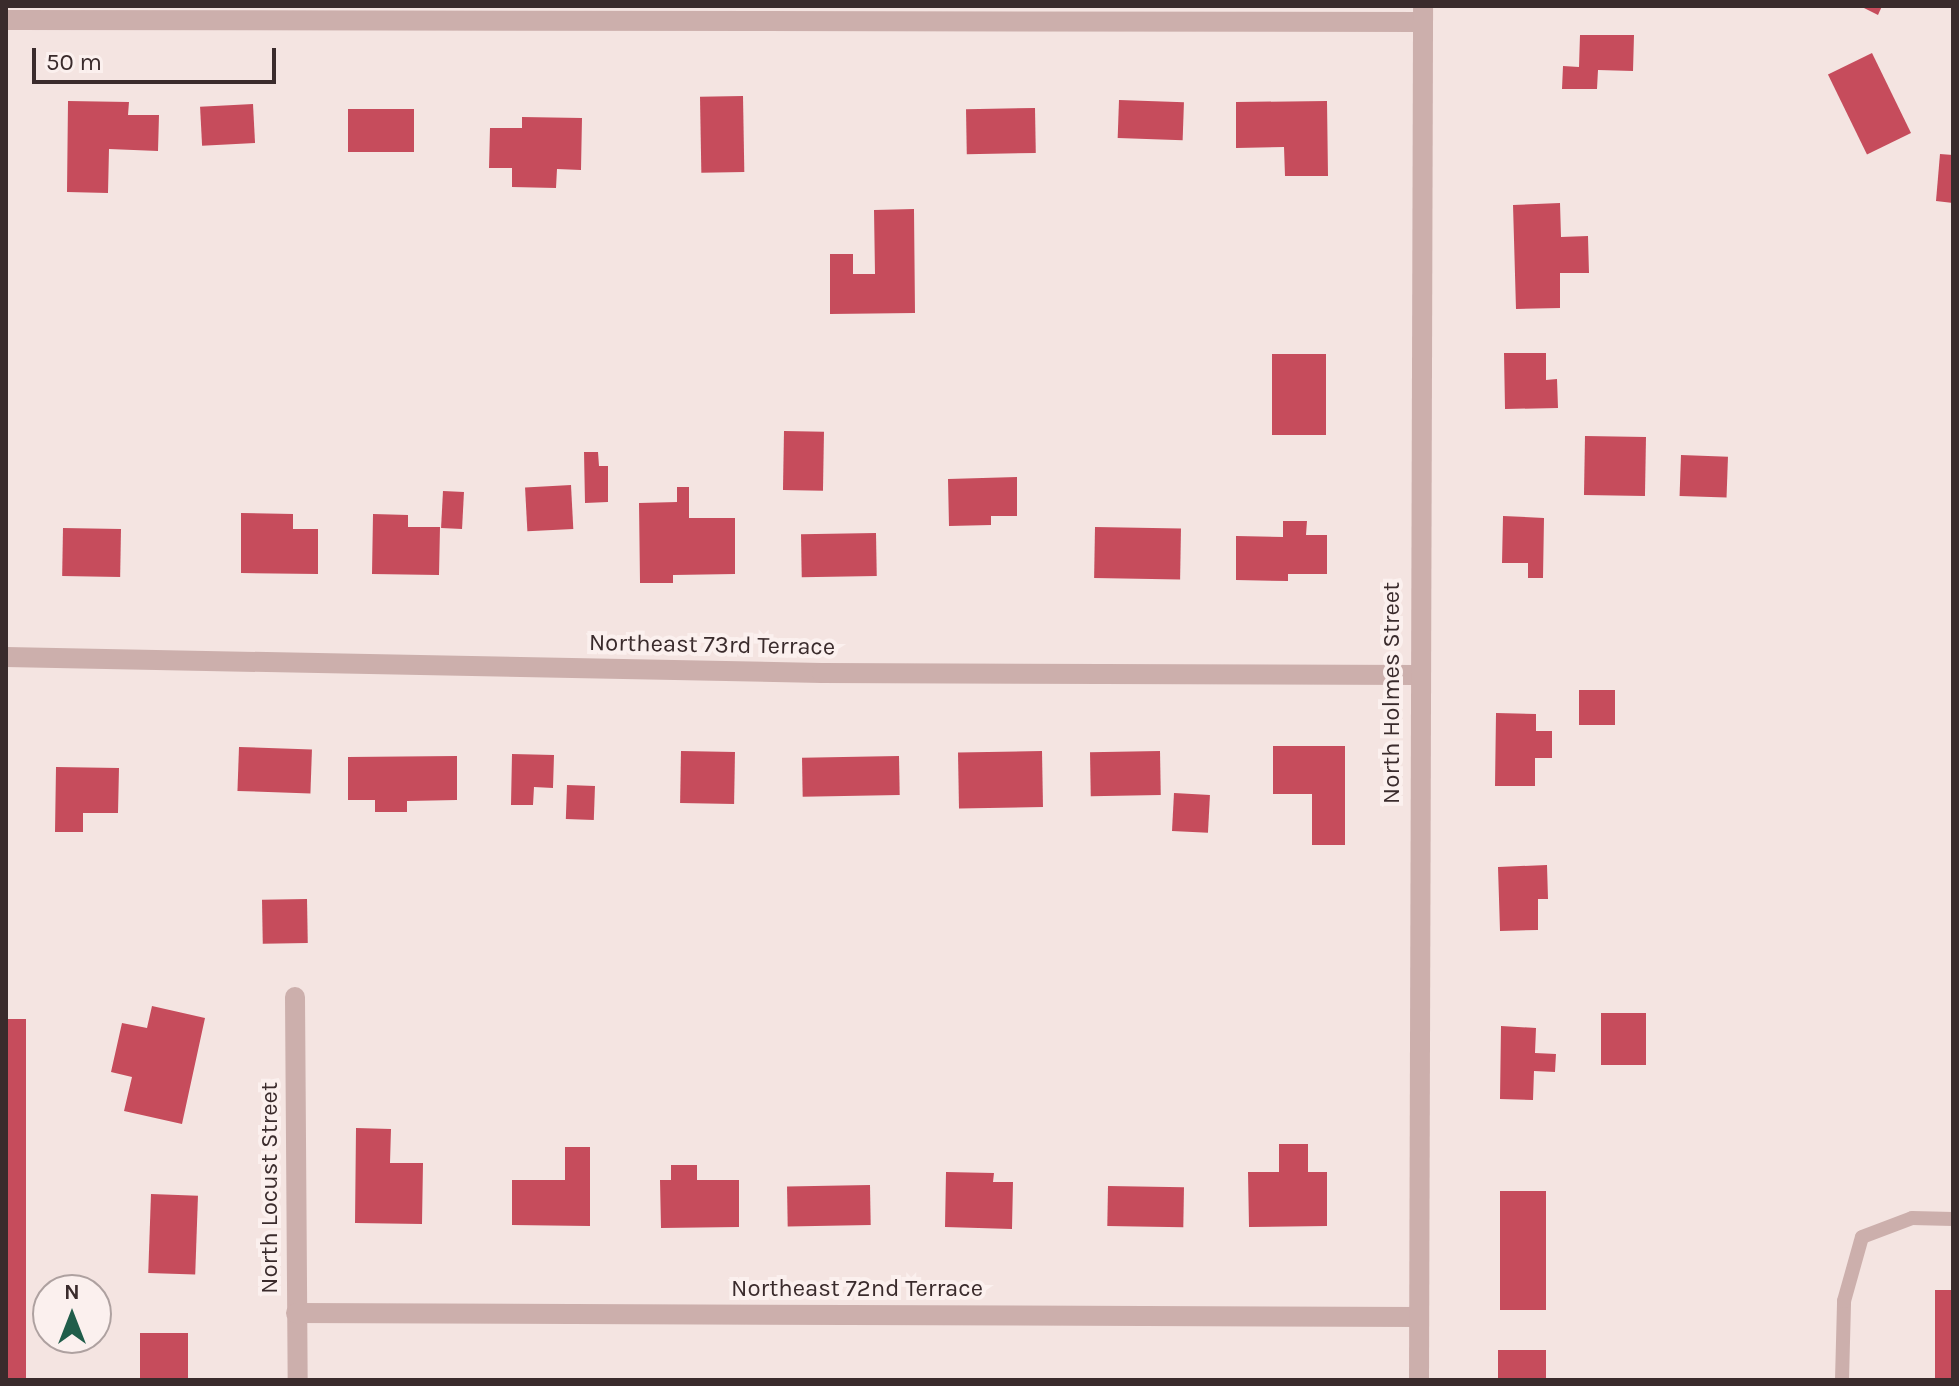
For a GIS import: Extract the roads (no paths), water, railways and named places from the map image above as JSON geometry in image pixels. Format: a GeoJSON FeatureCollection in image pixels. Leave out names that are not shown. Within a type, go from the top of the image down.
{"type":"FeatureCollection","features":[{"type":"Feature","properties":{"kind":"street"},"geometry":{"type":"LineString","coordinates":[[6,20],[1423,14]]}},
{"type":"Feature","properties":{"kind":"street","name":"North Holmes Street"},"geometry":{"type":"LineString","coordinates":[[1419,1380],[1418,675],[1423,14]]}},
{"type":"Feature","properties":{"kind":"street","name":"Northeast 73rd Terrace"},"geometry":{"type":"LineString","coordinates":[[6,657],[807,673],[1418,675]]}},
{"type":"Feature","properties":{"kind":"street","name":"North Locust Street"},"geometry":{"type":"LineString","coordinates":[[295,997],[298,1380]]}},
{"type":"Feature","properties":{"kind":"street","name":"Northeast 72nd Terrace"},"geometry":{"type":"LineString","coordinates":[[296,1313],[1418,1317]]}},
{"type":"Feature","properties":{"kind":"lane"},"geometry":{"type":"LineString","coordinates":[[1842,1380],[1844,1301],[1862,1237],[1912,1218],[1953,1219]]}}]}
